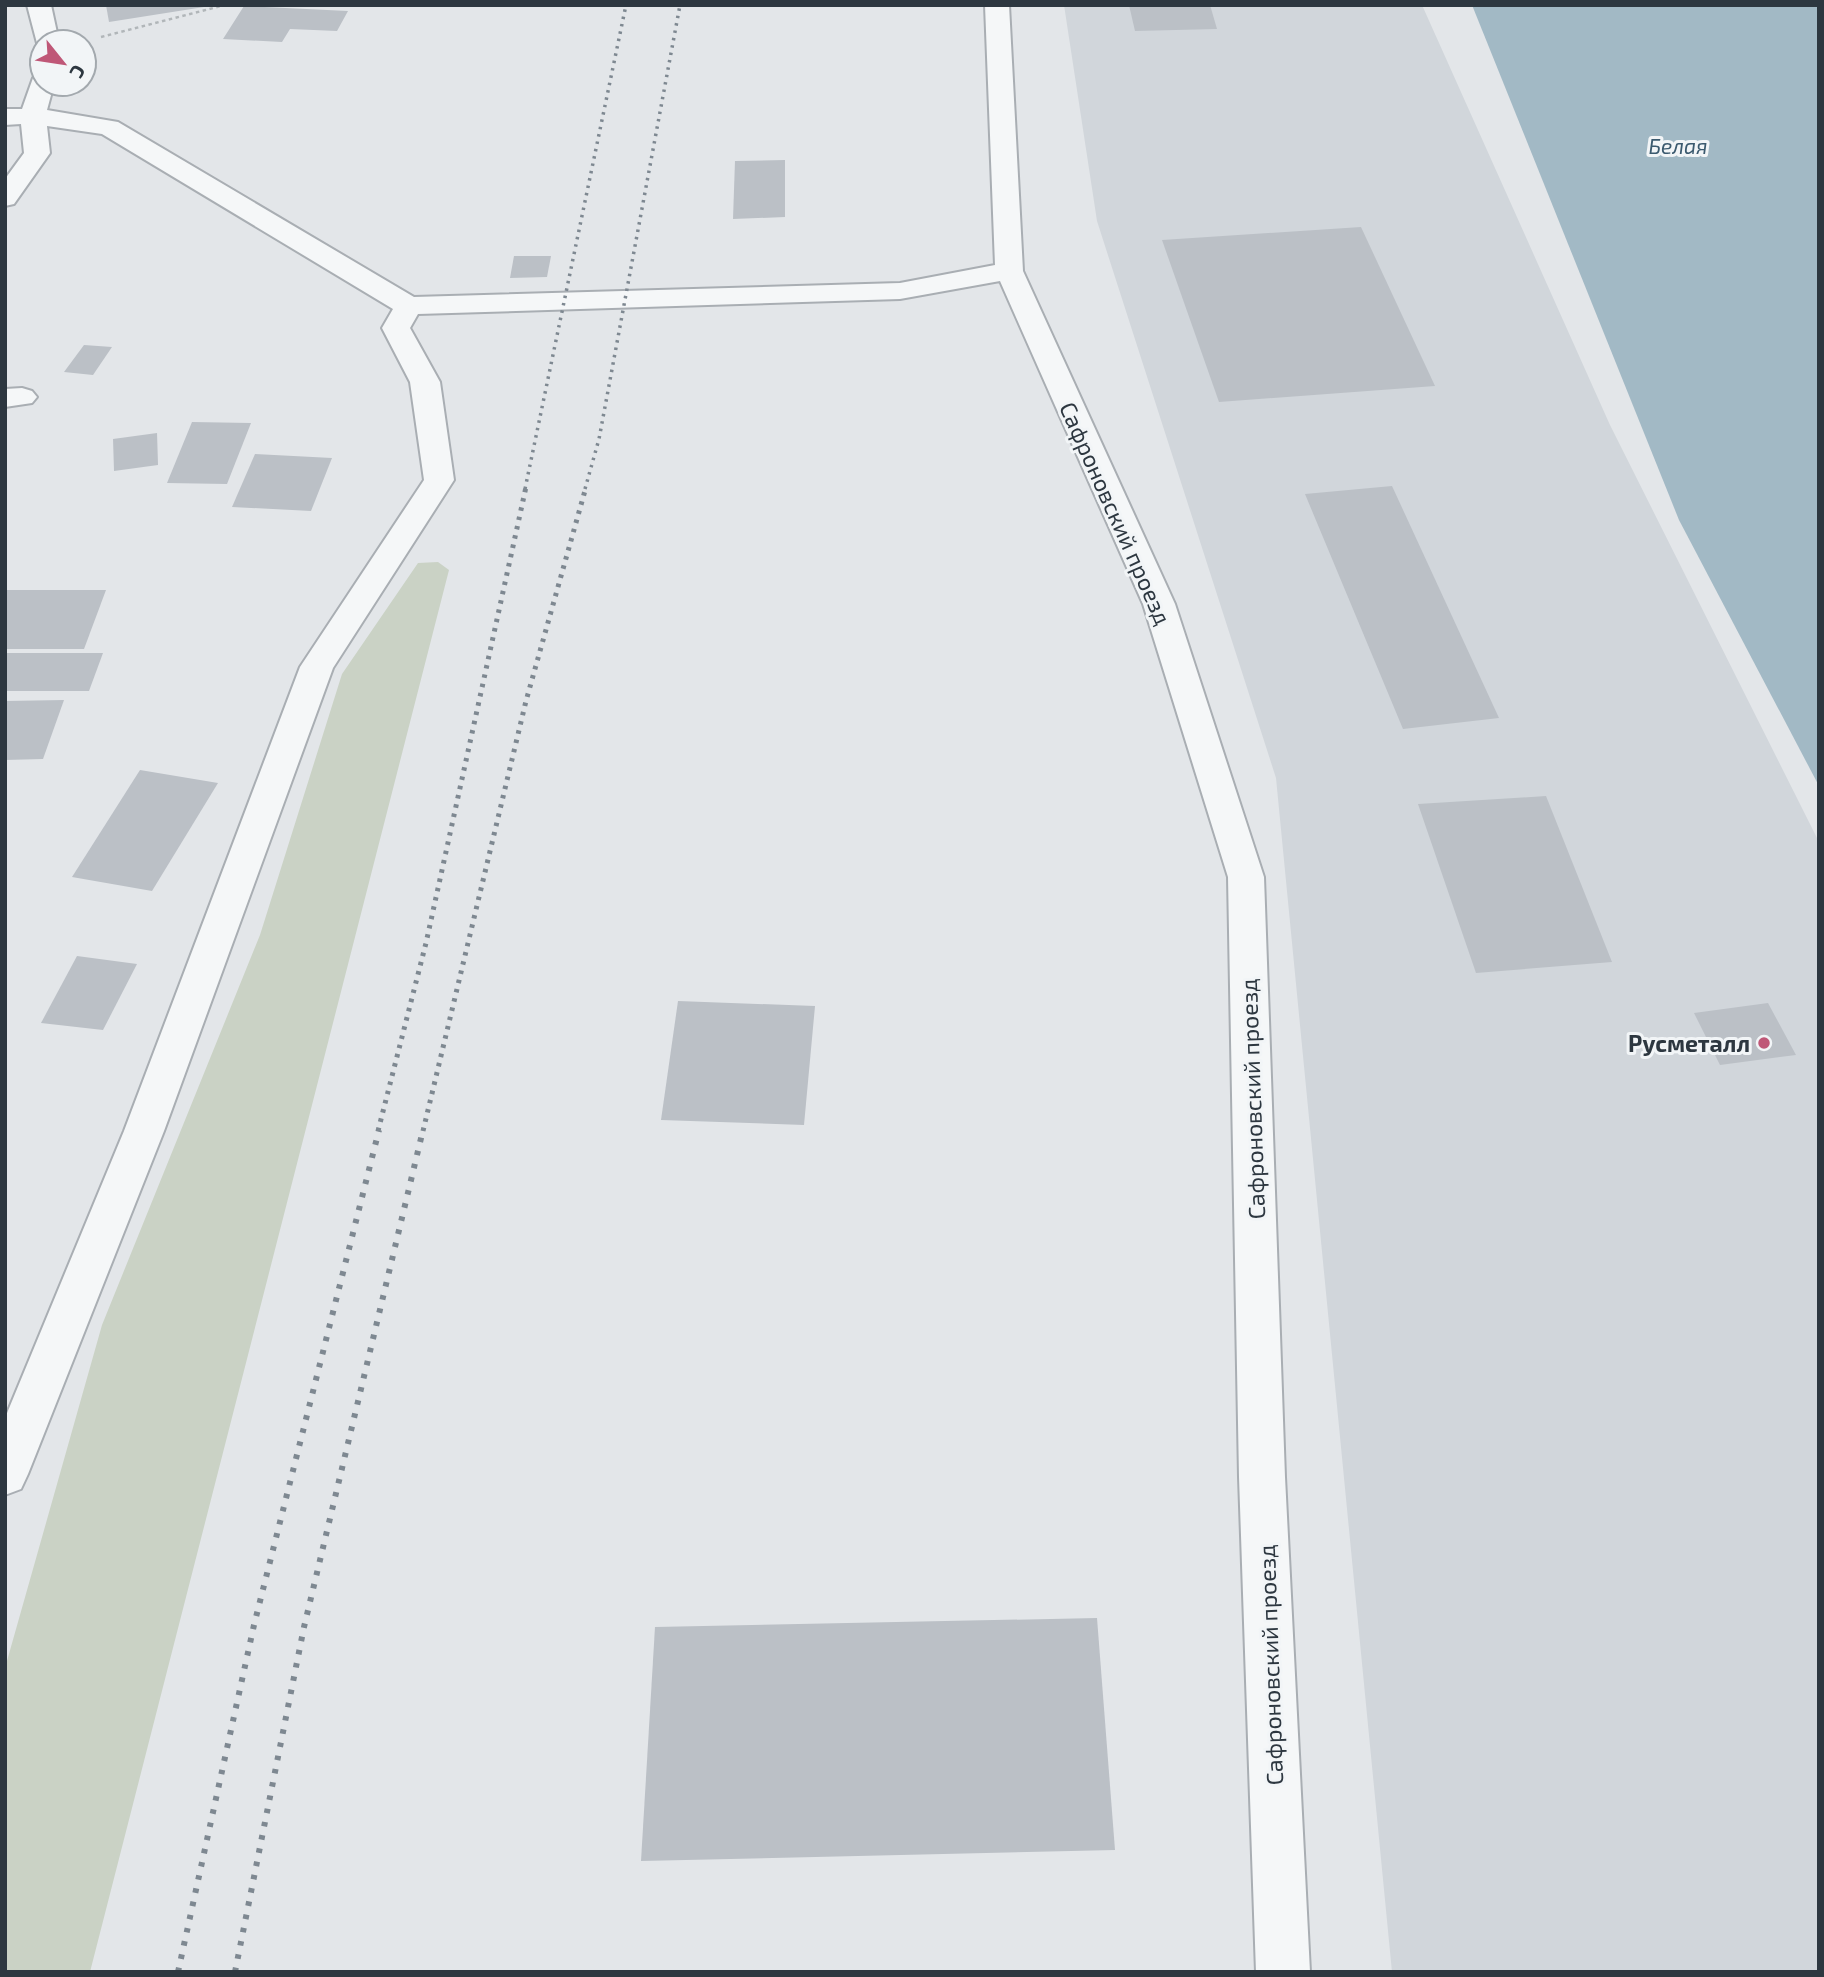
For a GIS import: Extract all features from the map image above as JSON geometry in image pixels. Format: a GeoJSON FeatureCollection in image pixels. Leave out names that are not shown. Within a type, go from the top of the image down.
{"type":"FeatureCollection","features":[{"type":"Feature","properties":{"kind":"street"},"geometry":{"type":"LineString","coordinates":[[40,5],[44,28]]}},
{"type":"Feature","properties":{"kind":"street"},"geometry":{"type":"LineString","coordinates":[[5,117],[33,116],[109,127],[408,306],[900,291],[1009,271],[997,5]]}},
{"type":"Feature","properties":{"kind":"street"},"geometry":{"type":"LineString","coordinates":[[5,198],[37,153],[33,116],[38,98]]}},
{"type":"Feature","properties":{"kind":"street","name":"Сафроновский проезд"},"geometry":{"type":"LineString","coordinates":[[1009,271],[1159,604],[1246,877],[1262,1477],[1283,1972]]}},
{"type":"Feature","properties":{"kind":"street"},"geometry":{"type":"LineString","coordinates":[[5,1474],[144,1131],[317,667],[439,480],[425,382],[396,328],[408,306]]}},
{"type":"Feature","properties":{"kind":"path"},"geometry":{"type":"LineString","coordinates":[[101,37],[225,5]]}},
{"type":"Feature","properties":{"kind":"shaded area"},"geometry":{"type":"Polygon","coordinates":[[[1064,5],[1422,5],[1610,425],[1819,842],[1819,1972],[1392,1972],[1276,778],[1097,221],[1064,5]]]}},
{"type":"Feature","properties":{"kind":"shaded area"},"geometry":{"type":"Polygon","coordinates":[[[438,562],[449,570],[90,1972],[5,1972],[5,1668],[102,1325],[260,935],[342,674],[418,563],[438,562]]]}},
{"type":"Feature","properties":{"kind":"water","name":"Белая"},"geometry":{"type":"Polygon","coordinates":[[[1472,5],[1819,5],[1819,786],[1679,520],[1472,5]]]}},
{"type":"Feature","properties":{"kind":"building"},"geometry":{"type":"Polygon","coordinates":[[[106,5],[204,5],[204,7],[109,22],[106,5]]]}},
{"type":"Feature","properties":{"kind":"building"},"geometry":{"type":"Polygon","coordinates":[[[1129,5],[1210,5],[1217,29],[1135,31],[1129,5]]]}},
{"type":"Feature","properties":{"kind":"building"},"geometry":{"type":"Polygon","coordinates":[[[244,6],[348,11],[337,31],[290,29],[282,42],[223,39],[244,6]]]}},
{"type":"Feature","properties":{"kind":"building"},"geometry":{"type":"Polygon","coordinates":[[[785,160],[785,217],[733,219],[735,161],[785,160]]]}},
{"type":"Feature","properties":{"kind":"building"},"geometry":{"type":"Polygon","coordinates":[[[1361,227],[1435,386],[1219,402],[1162,240],[1361,227]]]}},
{"type":"Feature","properties":{"kind":"building"},"geometry":{"type":"Polygon","coordinates":[[[514,256],[551,256],[547,277],[510,278],[514,256]]]}},
{"type":"Feature","properties":{"kind":"building"},"geometry":{"type":"Polygon","coordinates":[[[84,345],[112,347],[93,375],[64,372],[84,345]]]}},
{"type":"Feature","properties":{"kind":"building"},"geometry":{"type":"Polygon","coordinates":[[[192,422],[251,423],[227,484],[167,483],[192,422]]]}},
{"type":"Feature","properties":{"kind":"building"},"geometry":{"type":"Polygon","coordinates":[[[157,433],[158,465],[114,471],[113,439],[157,433]]]}},
{"type":"Feature","properties":{"kind":"building"},"geometry":{"type":"Polygon","coordinates":[[[255,454],[332,458],[311,511],[232,507],[255,454]]]}},
{"type":"Feature","properties":{"kind":"building"},"geometry":{"type":"Polygon","coordinates":[[[1392,486],[1499,718],[1403,729],[1305,494],[1392,486]]]}},
{"type":"Feature","properties":{"kind":"building"},"geometry":{"type":"Polygon","coordinates":[[[5,590],[106,590],[84,649],[5,649],[5,590]]]}},
{"type":"Feature","properties":{"kind":"building"},"geometry":{"type":"Polygon","coordinates":[[[5,653],[103,653],[89,691],[5,691],[5,653]]]}},
{"type":"Feature","properties":{"kind":"building"},"geometry":{"type":"Polygon","coordinates":[[[64,700],[43,759],[5,760],[5,701],[64,700]]]}},
{"type":"Feature","properties":{"kind":"building"},"geometry":{"type":"Polygon","coordinates":[[[140,770],[218,783],[152,891],[72,877],[140,770]]]}},
{"type":"Feature","properties":{"kind":"building"},"geometry":{"type":"Polygon","coordinates":[[[1546,796],[1612,962],[1476,973],[1418,804],[1546,796]]]}},
{"type":"Feature","properties":{"kind":"building"},"geometry":{"type":"Polygon","coordinates":[[[77,956],[137,964],[103,1030],[41,1023],[77,956]]]}},
{"type":"Feature","properties":{"kind":"building"},"geometry":{"type":"Polygon","coordinates":[[[678,1001],[815,1006],[804,1125],[661,1120],[678,1001]]]}},
{"type":"Feature","properties":{"kind":"building"},"geometry":{"type":"Polygon","coordinates":[[[1768,1003],[1796,1055],[1720,1065],[1694,1013],[1768,1003]]]}},
{"type":"Feature","properties":{"kind":"building"},"geometry":{"type":"Polygon","coordinates":[[[1097,1618],[1115,1850],[641,1861],[655,1627],[1097,1618]]]}},
{"type":"Feature","properties":{"kind":"railway"},"geometry":{"type":"LineString","coordinates":[[525,489],[626,5]]}},
{"type":"Feature","properties":{"kind":"railway"},"geometry":{"type":"LineString","coordinates":[[585,489],[599,439],[680,5]]}},
{"type":"Feature","properties":{"kind":"railway"},"geometry":{"type":"LineString","coordinates":[[378,1131],[426,943],[526,487]]}},
{"type":"Feature","properties":{"kind":"railway"},"geometry":{"type":"LineString","coordinates":[[423,1131],[526,701],[586,487]]}},
{"type":"Feature","properties":{"kind":"railway"},"geometry":{"type":"LineString","coordinates":[[178,1972],[254,1625],[379,1130]]}},
{"type":"Feature","properties":{"kind":"railway"},"geometry":{"type":"LineString","coordinates":[[235,1972],[304,1627],[423,1130]]}},
{"type":"Feature","properties":{"kind":"place","name":"Русметалл"},"geometry":{"type":"Point","coordinates":[1764,1043]}}]}
